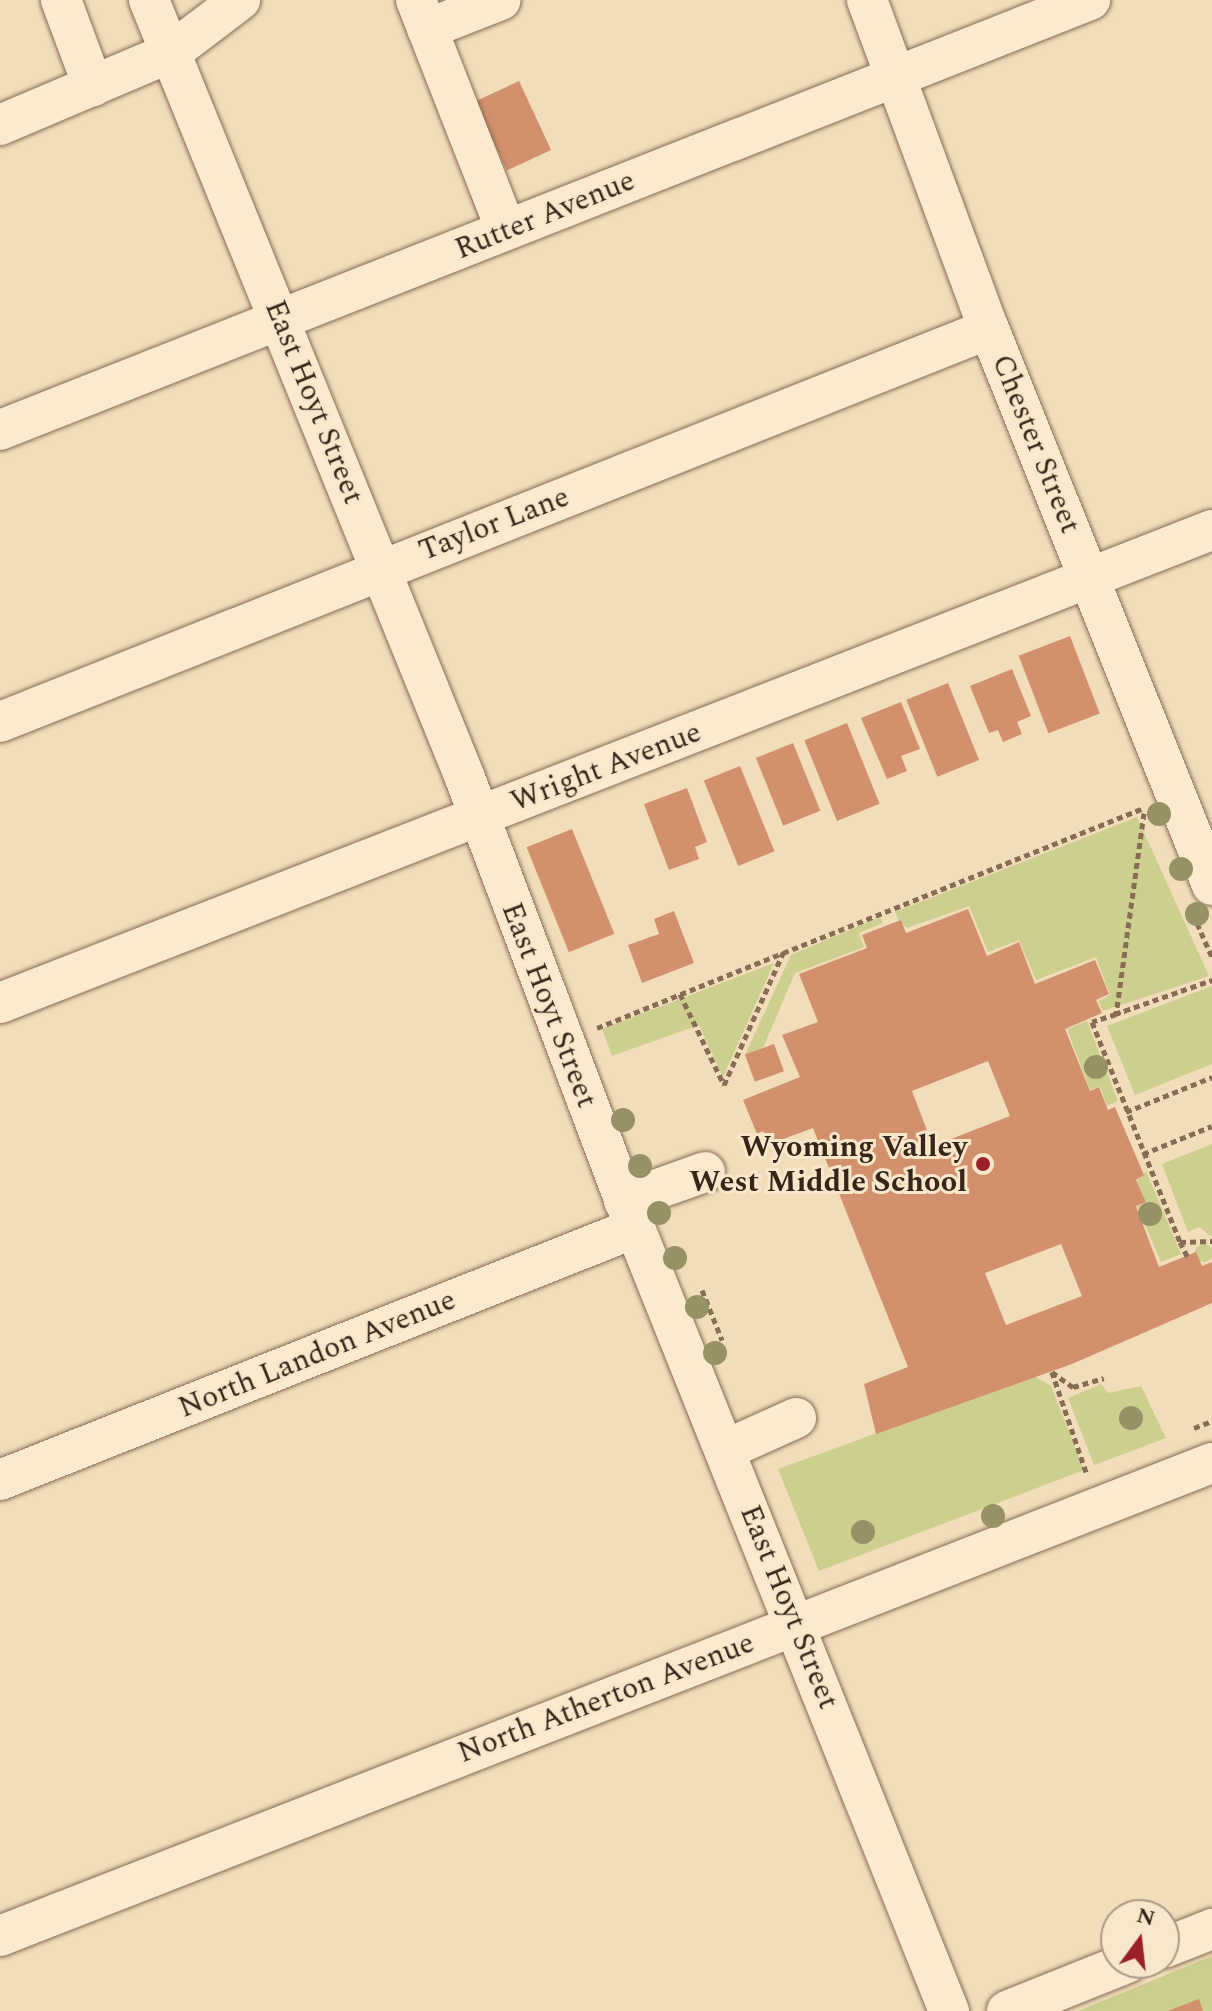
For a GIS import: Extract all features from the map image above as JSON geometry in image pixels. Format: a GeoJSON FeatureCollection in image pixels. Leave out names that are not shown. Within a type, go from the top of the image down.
{"type":"FeatureCollection","features":[{"type":"Feature","properties":{"kind":"street"},"geometry":{"type":"LineString","coordinates":[[61,0],[93,86]]}},
{"type":"Feature","properties":{"kind":"street","name":"East Hoyt Street"},"geometry":{"type":"LineString","coordinates":[[149,0],[381,568],[630,1214],[949,2011]]}},
{"type":"Feature","properties":{"kind":"street"},"geometry":{"type":"LineString","coordinates":[[1,121],[170,53],[240,0]]}},
{"type":"Feature","properties":{"kind":"street"},"geometry":{"type":"LineString","coordinates":[[501,0],[421,14],[506,230]]}},
{"type":"Feature","properties":{"kind":"street","name":"Chester Street"},"geometry":{"type":"LineString","coordinates":[[867,0],[989,329],[1212,885]]}},
{"type":"Feature","properties":{"kind":"street","name":"Rutter Avenue"},"geometry":{"type":"LineString","coordinates":[[0,430],[1090,0]]}},
{"type":"Feature","properties":{"kind":"street","name":"Taylor Lane"},"geometry":{"type":"LineString","coordinates":[[0,722],[381,568],[989,329]]}},
{"type":"Feature","properties":{"kind":"street","name":"Wright Avenue"},"geometry":{"type":"LineString","coordinates":[[0,1003],[1212,530]]}},
{"type":"Feature","properties":{"kind":"street","name":"North Landon Avenue"},"geometry":{"type":"LineString","coordinates":[[0,1480],[630,1214],[705,1172]]}},
{"type":"Feature","properties":{"kind":"street"},"geometry":{"type":"LineString","coordinates":[[725,1450],[796,1418]]}},
{"type":"Feature","properties":{"kind":"street","name":"North Atherton Avenue"},"geometry":{"type":"LineString","coordinates":[[0,1936],[1212,1463]]}},
{"type":"Feature","properties":{"kind":"street"},"geometry":{"type":"LineString","coordinates":[[1180,1942],[1212,1929]]}},
{"type":"Feature","properties":{"kind":"street"},"geometry":{"type":"LineString","coordinates":[[1007,2011],[1100,1974]]}},
{"type":"Feature","properties":{"kind":"path"},"geometry":{"type":"LineString","coordinates":[[597,1027],[1145,808],[1116,1014]]}},
{"type":"Feature","properties":{"kind":"path"},"geometry":{"type":"LineString","coordinates":[[680,993],[724,1085],[783,953]]}},
{"type":"Feature","properties":{"kind":"path"},"geometry":{"type":"LineString","coordinates":[[1187,1256],[1092,1022],[1212,980]]}},
{"type":"Feature","properties":{"kind":"path"},"geometry":{"type":"LineString","coordinates":[[1104,1018],[1125,1011]]}},
{"type":"Feature","properties":{"kind":"path"},"geometry":{"type":"LineString","coordinates":[[1126,1112],[1212,1077]]}},
{"type":"Feature","properties":{"kind":"path"},"geometry":{"type":"LineString","coordinates":[[1143,1154],[1212,1126]]}},
{"type":"Feature","properties":{"kind":"path"},"geometry":{"type":"LineString","coordinates":[[1180,1242],[1212,1241]]}},
{"type":"Feature","properties":{"kind":"path"},"geometry":{"type":"LineString","coordinates":[[1086,1472],[1052,1372],[1073,1387],[1104,1378]]}},
{"type":"Feature","properties":{"kind":"green space"},"geometry":{"type":"Polygon","coordinates":[[[1137,817],[1209,976],[1103,1011],[1098,1001],[1110,995],[1096,957],[1036,980],[1019,940],[988,952],[969,906],[907,928],[895,912],[1137,817]]]}},
{"type":"Feature","properties":{"kind":"green space"},"geometry":{"type":"Polygon","coordinates":[[[880,917],[883,923],[859,933],[864,947],[795,973],[763,1048],[745,1055],[791,955],[880,917]]]}},
{"type":"Feature","properties":{"kind":"green space"},"geometry":{"type":"Polygon","coordinates":[[[774,963],[723,1077],[699,1025],[612,1056],[602,1029],[774,963]]]}},
{"type":"Feature","properties":{"kind":"green space"},"geometry":{"type":"Polygon","coordinates":[[[1212,986],[1212,1064],[1135,1095],[1107,1026],[1212,986]]]}},
{"type":"Feature","properties":{"kind":"green space"},"geometry":{"type":"Polygon","coordinates":[[[1087,1021],[1118,1101],[1107,1106],[1100,1086],[1090,1090],[1067,1029],[1087,1021]]]}},
{"type":"Feature","properties":{"kind":"green space"},"geometry":{"type":"Polygon","coordinates":[[[1212,1144],[1212,1237],[1199,1227],[1188,1232],[1162,1164],[1212,1144]]]}},
{"type":"Feature","properties":{"kind":"green space"},"geometry":{"type":"Polygon","coordinates":[[[1146,1171],[1181,1254],[1161,1262],[1137,1206],[1146,1202],[1137,1181],[1146,1171]]]}},
{"type":"Feature","properties":{"kind":"green space"},"geometry":{"type":"Polygon","coordinates":[[[1204,1244],[1213,1253],[1204,1262],[1195,1253],[1204,1244]]]}},
{"type":"Feature","properties":{"kind":"green space"},"geometry":{"type":"Polygon","coordinates":[[[1034,1376],[1051,1386],[1084,1470],[819,1571],[778,1469],[1034,1376]]]}},
{"type":"Feature","properties":{"kind":"green space"},"geometry":{"type":"Polygon","coordinates":[[[1101,1384],[1108,1393],[1141,1386],[1166,1438],[1094,1465],[1068,1398],[1101,1384]]]}},
{"type":"Feature","properties":{"kind":"green space"},"geometry":{"type":"Polygon","coordinates":[[[1212,1956],[1212,2011],[1078,2011],[1156,1979],[1180,1979],[1180,1969],[1212,1956]]]}},
{"type":"Feature","properties":{"kind":"building"},"geometry":{"type":"Polygon","coordinates":[[[519,81],[551,150],[507,171],[475,102],[519,81]]]}},
{"type":"Feature","properties":{"kind":"building"},"geometry":{"type":"Polygon","coordinates":[[[1070,636],[1100,713],[1048,733],[1019,656],[1070,636]]]}},
{"type":"Feature","properties":{"kind":"building"},"geometry":{"type":"Polygon","coordinates":[[[1012,669],[1031,716],[1017,722],[1022,734],[1003,742],[998,730],[989,733],[970,686],[1012,669]]]}},
{"type":"Feature","properties":{"kind":"building"},"geometry":{"type":"Polygon","coordinates":[[[948,683],[979,760],[937,777],[906,700],[948,683]]]}},
{"type":"Feature","properties":{"kind":"building"},"geometry":{"type":"Polygon","coordinates":[[[901,702],[920,749],[901,756],[907,771],[887,779],[861,718],[901,702]]]}},
{"type":"Feature","properties":{"kind":"building"},"geometry":{"type":"Polygon","coordinates":[[[847,723],[880,804],[837,821],[804,740],[847,723]]]}},
{"type":"Feature","properties":{"kind":"building"},"geometry":{"type":"Polygon","coordinates":[[[793,743],[820,811],[783,826],[756,758],[793,743]]]}},
{"type":"Feature","properties":{"kind":"building"},"geometry":{"type":"Polygon","coordinates":[[[740,766],[774,851],[738,866],[704,781],[740,766]]]}},
{"type":"Feature","properties":{"kind":"building"},"geometry":{"type":"Polygon","coordinates":[[[687,788],[707,842],[695,847],[699,859],[669,870],[644,804],[687,788]]]}},
{"type":"Feature","properties":{"kind":"building"},"geometry":{"type":"Polygon","coordinates":[[[572,829],[614,934],[569,952],[527,847],[572,829]]]}},
{"type":"Feature","properties":{"kind":"building","name":"Wyoming Valley West Middle School"},"geometry":{"type":"Polygon","coordinates":[[[968,909],[987,956],[1019,942],[1035,984],[1095,960],[1109,994],[1096,1000],[1102,1013],[1065,1029],[1090,1091],[1099,1087],[1108,1110],[1115,1107],[1144,1175],[1136,1180],[1146,1202],[1136,1206],[1159,1267],[1196,1252],[1202,1266],[1212,1262],[1212,1303],[1072,1364],[876,1434],[864,1384],[908,1367],[813,1128],[770,1144],[763,1131],[757,1134],[743,1100],[800,1077],[782,1035],[818,1022],[799,974],[867,948],[862,935],[901,920],[906,933],[968,909]],[[988,1061],[912,1091],[933,1146],[1010,1116],[988,1061]],[[1061,1244],[985,1273],[1006,1325],[1082,1296],[1061,1244]]]}},
{"type":"Feature","properties":{"kind":"building"},"geometry":{"type":"Polygon","coordinates":[[[674,911],[694,963],[642,983],[628,945],[659,934],[654,919],[674,911]]]}},
{"type":"Feature","properties":{"kind":"building"},"geometry":{"type":"Polygon","coordinates":[[[774,1044],[784,1071],[755,1082],[745,1055],[774,1044]]]}},
{"type":"Feature","properties":{"kind":"building"},"geometry":{"type":"Polygon","coordinates":[[[1199,1999],[1203,2011],[1168,2011],[1199,1999]]]}},
{"type":"Feature","properties":{"kind":"place","name":"Wyoming Valley West Middle School"},"geometry":{"type":"Point","coordinates":[983,1164]}}]}
